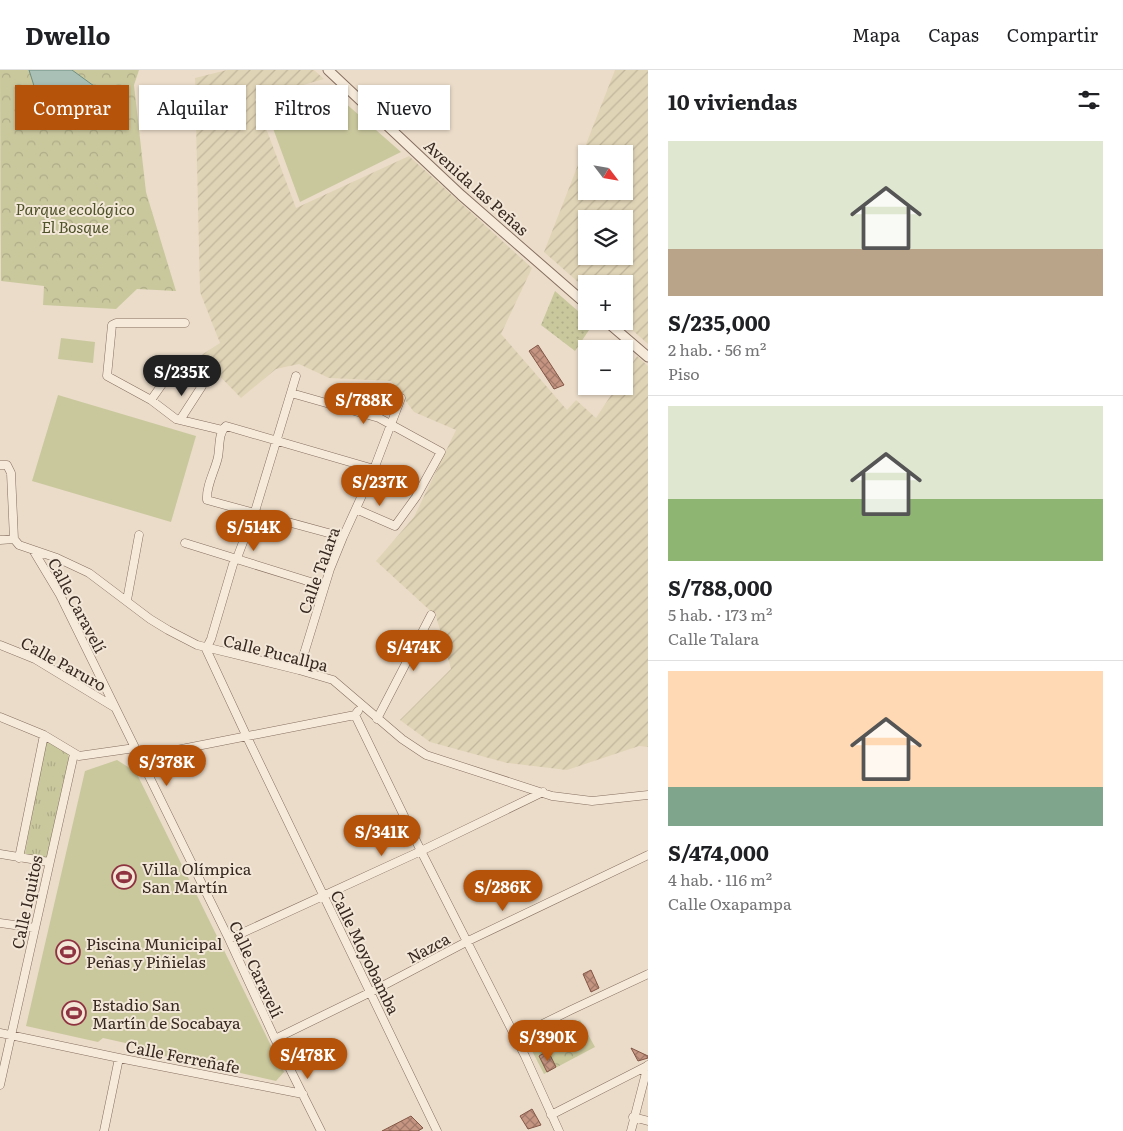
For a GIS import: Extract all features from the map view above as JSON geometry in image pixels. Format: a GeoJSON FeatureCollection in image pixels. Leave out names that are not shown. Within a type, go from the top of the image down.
{"type":"FeatureCollection","features":[{"type":"Feature","properties":{"kind":"street","name":"Avenida las Peñas"},"geometry":{"type":"LineString","coordinates":[[328,70],[461,195],[578,297]]}},
{"type":"Feature","properties":{"kind":"street"},"geometry":{"type":"LineString","coordinates":[[185,323],[116,323],[112,325],[107,376],[151,400],[176,419],[222,430]]}},
{"type":"Feature","properties":{"kind":"street"},"geometry":{"type":"LineString","coordinates":[[616,330],[648,358]]}},
{"type":"Feature","properties":{"kind":"street"},"geometry":{"type":"LineString","coordinates":[[151,400],[174,366],[195,379],[202,386],[180,420]]}},
{"type":"Feature","properties":{"kind":"street"},"geometry":{"type":"LineString","coordinates":[[206,649],[211,639],[234,561],[237,558],[254,512],[296,376]]}},
{"type":"Feature","properties":{"kind":"street"},"geometry":{"type":"LineString","coordinates":[[291,393],[366,414],[391,424],[441,452],[416,497],[395,526],[356,509]]}},
{"type":"Feature","properties":{"kind":"street","name":"Calle Talara"},"geometry":{"type":"LineString","coordinates":[[299,670],[330,569],[374,469],[401,398]]}},
{"type":"Feature","properties":{"kind":"street"},"geometry":{"type":"LineString","coordinates":[[343,537],[206,499],[218,458],[222,430],[226,426],[374,469]]}},
{"type":"Feature","properties":{"kind":"street"},"geometry":{"type":"LineString","coordinates":[[0,540],[14,539],[11,473],[3,465]]}},
{"type":"Feature","properties":{"kind":"street"},"geometry":{"type":"LineString","coordinates":[[127,600],[139,534]]}},
{"type":"Feature","properties":{"kind":"street","name":"Calle Pucallpa"},"geometry":{"type":"LineString","coordinates":[[14,539],[19,544],[57,558],[89,573],[168,630],[206,649],[299,670],[333,680],[411,747],[426,755],[552,796],[592,801],[648,795]]}},
{"type":"Feature","properties":{"kind":"street"},"geometry":{"type":"LineString","coordinates":[[185,542],[316,584]]}},
{"type":"Feature","properties":{"kind":"street","name":"Calle Caravelí"},"geometry":{"type":"LineString","coordinates":[[33,550],[60,595],[114,707],[141,757],[275,1038],[322,1131]]}},
{"type":"Feature","properties":{"kind":"street"},"geometry":{"type":"LineString","coordinates":[[377,719],[431,615]]}},
{"type":"Feature","properties":{"kind":"street","name":"Calle Paruro"},"geometry":{"type":"LineString","coordinates":[[0,644],[35,659],[114,707]]}},
{"type":"Feature","properties":{"kind":"street","name":"Calle Moyobamba"},"geometry":{"type":"LineString","coordinates":[[206,649],[437,1131]]}},
{"type":"Feature","properties":{"kind":"street"},"geometry":{"type":"LineString","coordinates":[[141,757],[355,715],[362,706]]}},
{"type":"Feature","properties":{"kind":"street"},"geometry":{"type":"LineString","coordinates":[[355,715],[421,851],[516,1037],[558,1131]]}},
{"type":"Feature","properties":{"kind":"street"},"geometry":{"type":"LineString","coordinates":[[0,717],[44,735],[79,756],[135,748]]}},
{"type":"Feature","properties":{"kind":"street"},"geometry":{"type":"LineString","coordinates":[[19,858],[44,735]]}},
{"type":"Feature","properties":{"kind":"street","name":"Calle Iquitos"},"geometry":{"type":"LineString","coordinates":[[0,1085],[74,754]]}},
{"type":"Feature","properties":{"kind":"street"},"geometry":{"type":"LineString","coordinates":[[229,939],[421,851],[543,792]]}},
{"type":"Feature","properties":{"kind":"street"},"geometry":{"type":"LineString","coordinates":[[0,854],[49,862]]}},
{"type":"Feature","properties":{"kind":"street","name":"Nazca"},"geometry":{"type":"LineString","coordinates":[[275,1038],[371,992],[468,941],[648,855]]}},
{"type":"Feature","properties":{"kind":"street"},"geometry":{"type":"LineString","coordinates":[[0,923],[35,928]]}},
{"type":"Feature","properties":{"kind":"street"},"geometry":{"type":"LineString","coordinates":[[516,1037],[648,974]]}},
{"type":"Feature","properties":{"kind":"street","name":"Calle Ferreñafe"},"geometry":{"type":"LineString","coordinates":[[0,1033],[303,1094]]}},
{"type":"Feature","properties":{"kind":"street"},"geometry":{"type":"LineString","coordinates":[[104,1131],[119,1058]]}},
{"type":"Feature","properties":{"kind":"street"},"geometry":{"type":"LineString","coordinates":[[551,1115],[648,1066]]}},
{"type":"Feature","properties":{"kind":"street"},"geometry":{"type":"LineString","coordinates":[[631,1131],[633,1117],[648,1066]]}},
{"type":"Feature","properties":{"kind":"street"},"geometry":{"type":"LineString","coordinates":[[633,1117],[648,1122]]}},
{"type":"Feature","properties":{"kind":"shaded area"},"geometry":{"type":"Polygon","coordinates":[[[29,70],[72,70],[93,85],[34,85],[29,70]]]}},
{"type":"Feature","properties":{"kind":"shaded area"},"geometry":{"type":"Polygon","coordinates":[[[227,70],[314,70],[324,79],[303,85],[256,85],[256,130],[267,130],[296,208],[409,156],[532,268],[501,334],[567,410],[576,400],[596,418],[611,395],[633,395],[633,362],[637,356],[648,366],[648,747],[639,746],[567,770],[507,763],[430,742],[400,720],[451,669],[436,616],[376,561],[414,517],[456,430],[414,412],[391,381],[329,378],[299,364],[276,369],[241,398],[200,356],[220,343],[200,292],[196,130],[246,130],[246,85],[195,85],[195,78],[227,70]]]}},
{"type":"Feature","properties":{"kind":"shaded area"},"geometry":{"type":"Polygon","coordinates":[[[615,70],[648,70],[648,344],[632,330],[633,275],[578,275],[578,282],[544,252],[578,165],[578,200],[633,200],[633,145],[586,145],[615,70]]]}},
{"type":"Feature","properties":{"kind":"green space","name":"Parque ecológico El Bosque"},"geometry":{"type":"Polygon","coordinates":[[[0,70],[139,70],[134,85],[146,192],[176,291],[137,289],[116,309],[43,305],[44,286],[1,281],[0,70]]]}},
{"type":"Feature","properties":{"kind":"green space"},"geometry":{"type":"Polygon","coordinates":[[[348,105],[358,114],[358,130],[376,130],[401,152],[300,202],[274,130],[348,130],[348,105]]]}},
{"type":"Feature","properties":{"kind":"green space"},"geometry":{"type":"Polygon","coordinates":[[[555,291],[578,311],[578,330],[589,330],[582,340],[578,340],[578,346],[575,351],[541,325],[555,291]]]}},
{"type":"Feature","properties":{"kind":"green space"},"geometry":{"type":"Polygon","coordinates":[[[61,338],[95,342],[93,363],[58,359],[61,338]]]}},
{"type":"Feature","properties":{"kind":"green space"},"geometry":{"type":"Polygon","coordinates":[[[58,395],[196,436],[171,522],[32,481],[58,395]]]}},
{"type":"Feature","properties":{"kind":"green space"},"geometry":{"type":"Polygon","coordinates":[[[46,740],[68,753],[69,760],[45,859],[26,856],[25,853],[46,740]]]}},
{"type":"Feature","properties":{"kind":"green space","name":"Villa Olímpica San Martín"},"geometry":{"type":"Polygon","coordinates":[[[117,760],[136,772],[284,1072],[276,1081],[142,1051],[139,1046],[103,1038],[98,1042],[26,1026],[85,771],[117,760]]]}},
{"type":"Feature","properties":{"kind":"green space"},"geometry":{"type":"Polygon","coordinates":[[[580,1020],[595,1047],[544,1074],[530,1047],[580,1020]]]}},
{"type":"Feature","properties":{"kind":"building"},"geometry":{"type":"Polygon","coordinates":[[[538,345],[564,385],[554,389],[529,351],[538,345]]]}},
{"type":"Feature","properties":{"kind":"building"},"geometry":{"type":"Polygon","coordinates":[[[591,970],[599,988],[591,992],[583,974],[591,970]]]}},
{"type":"Feature","properties":{"kind":"building"},"geometry":{"type":"Polygon","coordinates":[[[631,1048],[648,1056],[648,1058],[638,1061],[631,1048]]]}},
{"type":"Feature","properties":{"kind":"building"},"geometry":{"type":"Polygon","coordinates":[[[548,1051],[556,1067],[547,1072],[539,1056],[548,1051]]]}},
{"type":"Feature","properties":{"kind":"building"},"geometry":{"type":"Polygon","coordinates":[[[532,1109],[541,1125],[528,1129],[520,1116],[532,1109]]]}},
{"type":"Feature","properties":{"kind":"building"},"geometry":{"type":"Polygon","coordinates":[[[411,1116],[423,1128],[418,1131],[382,1131],[411,1116]]]}},
{"type":"Feature","properties":{"kind":"place","name":"Villa Olímpica San Martín"},"geometry":{"type":"Point","coordinates":[124,877]}},
{"type":"Feature","properties":{"kind":"place","name":"Piscina Municipal Peñas y Piñielas"},"geometry":{"type":"Point","coordinates":[68,952]}},
{"type":"Feature","properties":{"kind":"place","name":"Estadio San Martín de Socabaya"},"geometry":{"type":"Point","coordinates":[74,1013]}}]}
